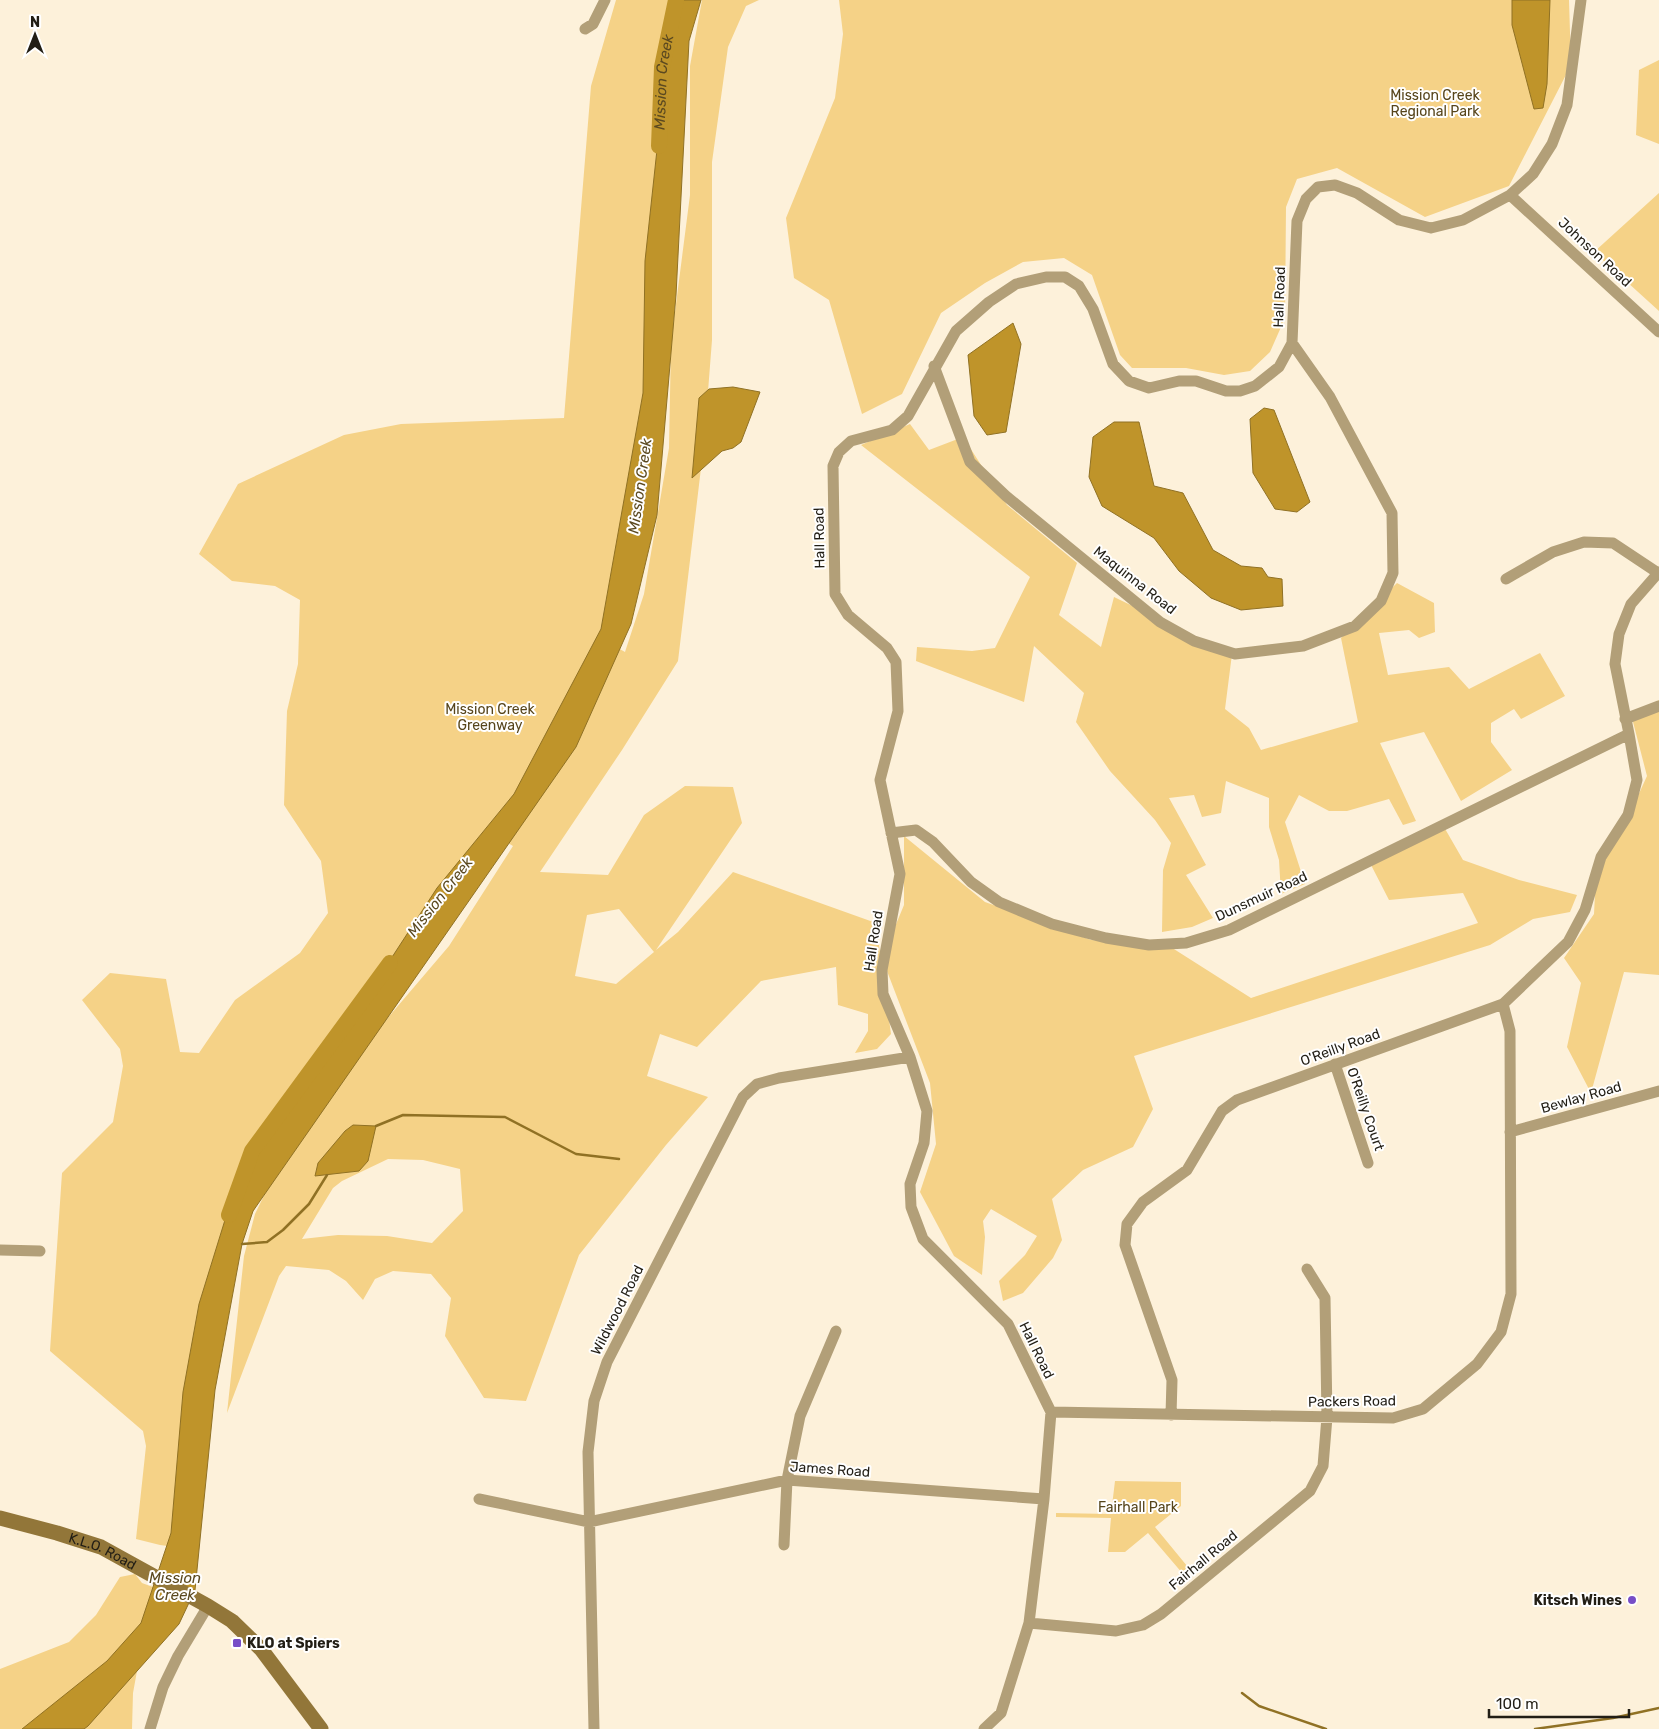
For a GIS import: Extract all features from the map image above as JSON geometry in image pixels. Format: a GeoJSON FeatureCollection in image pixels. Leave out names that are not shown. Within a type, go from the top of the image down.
{"type":"FeatureCollection","features":[{"type":"Feature","properties":{"kind":"main road","name":"K.L.O. Road"},"geometry":{"type":"LineString","coordinates":[[0,1518],[58,1533],[101,1547],[136,1565],[232,1621],[261,1649],[320,1729]]}},
{"type":"Feature","properties":{"kind":"street"},"geometry":{"type":"LineString","coordinates":[[585,29],[593,24],[605,0]]}},
{"type":"Feature","properties":{"kind":"street","name":"Hall Road"},"geometry":{"type":"LineString","coordinates":[[984,1729],[1001,1713],[1029,1623],[1044,1499],[1050,1412],[1008,1324],[923,1239],[911,1207],[910,1184],[924,1143],[926,1111],[910,1057],[883,994],[882,970],[900,874],[880,780],[898,711],[896,662],[887,648],[848,615],[835,594],[833,466],[839,452],[851,441],[892,430],[908,416],[934,366],[956,331],[989,302],[1016,284],[1046,277],[1065,277],[1079,286],[1093,309],[1113,364],[1129,381],[1149,388],[1179,380],[1196,381],[1226,391],[1240,391],[1255,386],[1279,367],[1292,343],[1296,221],[1306,199],[1318,187],[1335,185],[1357,193],[1400,220],[1431,228],[1463,220],[1510,194],[1533,174],[1552,144],[1567,105],[1581,0]]}},
{"type":"Feature","properties":{"kind":"street","name":"Johnson Road"},"geometry":{"type":"LineString","coordinates":[[1510,194],[1659,332]]}},
{"type":"Feature","properties":{"kind":"street","name":"Maquinna Road"},"geometry":{"type":"LineString","coordinates":[[934,366],[970,462],[1006,496],[1160,622],[1194,641],[1235,654],[1303,646],[1355,626],[1381,601],[1393,573],[1392,513],[1330,397],[1292,343]]}},
{"type":"Feature","properties":{"kind":"street"},"geometry":{"type":"LineString","coordinates":[[1506,579],[1553,552],[1584,542],[1613,543],[1658,573],[1631,604],[1619,634],[1615,664],[1629,734]]}},
{"type":"Feature","properties":{"kind":"street"},"geometry":{"type":"LineString","coordinates":[[1625,719],[1659,706]]}},
{"type":"Feature","properties":{"kind":"street","name":"Dunsmuir Road"},"geometry":{"type":"LineString","coordinates":[[891,833],[916,830],[934,842],[971,882],[999,902],[1052,924],[1106,938],[1149,944],[1186,943],[1229,930],[1629,734]]}},
{"type":"Feature","properties":{"kind":"street","name":"O'Reilly Road"},"geometry":{"type":"LineString","coordinates":[[1171,1415],[1172,1380],[1125,1244],[1127,1224],[1143,1202],[1187,1170],[1222,1111],[1237,1100],[1503,1004],[1568,942],[1585,910],[1601,857],[1628,815],[1637,780],[1629,734]]}},
{"type":"Feature","properties":{"kind":"street","name":"Packers Road"},"geometry":{"type":"LineString","coordinates":[[1050,1412],[1393,1418],[1422,1409],[1477,1364],[1501,1332],[1511,1294],[1510,1031],[1503,1004]]}},
{"type":"Feature","properties":{"kind":"street","name":"Wildwood Road"},"geometry":{"type":"LineString","coordinates":[[594,1729],[589,1444],[594,1401],[607,1362],[743,1097],[757,1084],[779,1078],[910,1057]]}},
{"type":"Feature","properties":{"kind":"street","name":"O'Reilly Court"},"geometry":{"type":"LineString","coordinates":[[1335,1064],[1368,1163]]}},
{"type":"Feature","properties":{"kind":"street","name":"Bewlay Road"},"geometry":{"type":"LineString","coordinates":[[1510,1132],[1659,1090]]}},
{"type":"Feature","properties":{"kind":"street"},"geometry":{"type":"LineString","coordinates":[[0,1250],[40,1251]]}},
{"type":"Feature","properties":{"kind":"street","name":"Fairhall Road"},"geometry":{"type":"LineString","coordinates":[[1029,1623],[1116,1631],[1143,1625],[1161,1614],[1310,1491],[1323,1466],[1327,1417],[1325,1298],[1307,1269]]}},
{"type":"Feature","properties":{"kind":"street"},"geometry":{"type":"LineString","coordinates":[[784,1545],[787,1480],[800,1416],[836,1331]]}},
{"type":"Feature","properties":{"kind":"street","name":"James Road"},"geometry":{"type":"LineString","coordinates":[[589,1522],[787,1480],[1044,1499]]}},
{"type":"Feature","properties":{"kind":"street"},"geometry":{"type":"LineString","coordinates":[[479,1499],[589,1522]]}},
{"type":"Feature","properties":{"kind":"street"},"geometry":{"type":"LineString","coordinates":[[150,1729],[163,1688],[178,1656],[208,1606]]}},
{"type":"Feature","properties":{"kind":"green space","name":"Mission Creek Greenway"},"geometry":{"type":"Polygon","coordinates":[[[616,0],[696,0],[687,49],[616,647],[625,652],[644,594],[669,448],[671,343],[690,195],[690,66],[702,0],[759,0],[746,6],[728,47],[712,162],[712,340],[704,443],[678,661],[622,750],[540,872],[608,875],[644,815],[685,786],[733,787],[742,823],[656,950],[678,932],[733,872],[876,923],[891,1034],[877,1049],[855,1053],[868,1031],[868,1014],[838,1005],[836,967],[761,981],[697,1047],[660,1034],[647,1076],[708,1097],[666,1145],[579,1255],[526,1401],[484,1398],[445,1336],[451,1298],[431,1274],[393,1271],[375,1279],[363,1300],[346,1281],[329,1270],[286,1266],[279,1276],[227,1413],[244,1256],[255,1214],[275,1173],[345,1068],[449,946],[513,846],[505,841],[294,1131],[234,1250],[205,1459],[199,1550],[160,1545],[136,1539],[146,1446],[143,1431],[50,1351],[62,1173],[113,1122],[123,1066],[120,1049],[82,1000],[110,973],[166,979],[180,1052],[199,1053],[235,1000],[300,953],[328,913],[321,861],[284,805],[287,711],[298,664],[300,600],[275,586],[232,581],[199,554],[238,484],[344,435],[401,424],[564,418],[591,86],[616,0]],[[619,909],[587,915],[575,976],[616,984],[654,952],[619,909]],[[388,1159],[342,1181],[333,1188],[302,1239],[338,1235],[387,1236],[432,1243],[463,1211],[460,1169],[423,1160],[388,1159]]]}},
{"type":"Feature","properties":{"kind":"green space","name":"Mission Creek Regional Park"},"geometry":{"type":"Polygon","coordinates":[[[839,0],[1569,0],[1571,65],[1509,186],[1425,217],[1337,168],[1297,179],[1286,207],[1285,318],[1270,352],[1250,371],[1224,375],[1186,368],[1132,368],[1120,355],[1092,275],[1064,258],[1023,262],[985,283],[941,313],[902,394],[862,414],[829,300],[794,278],[786,218],[835,98],[843,34],[839,0]]]}},
{"type":"Feature","properties":{"kind":"green space"},"geometry":{"type":"Polygon","coordinates":[[[1659,60],[1659,144],[1636,135],[1639,70],[1659,60]]]}},
{"type":"Feature","properties":{"kind":"green space"},"geometry":{"type":"Polygon","coordinates":[[[1659,193],[1659,311],[1594,252],[1659,193]]]}},
{"type":"Feature","properties":{"kind":"green space"},"geometry":{"type":"Polygon","coordinates":[[[910,424],[929,450],[963,437],[1007,505],[1077,563],[1059,615],[1101,647],[1114,597],[1232,654],[1225,709],[1249,728],[1261,750],[1358,722],[1341,638],[1397,583],[1434,603],[1435,632],[1419,638],[1409,630],[1379,633],[1388,675],[1449,667],[1469,689],[1540,653],[1565,696],[1521,719],[1514,709],[1491,723],[1491,742],[1512,770],[1461,801],[1424,732],[1380,743],[1416,821],[1403,825],[1389,799],[1347,811],[1329,811],[1299,795],[1285,822],[1305,884],[1281,894],[1279,860],[1269,827],[1269,798],[1226,781],[1221,813],[1202,817],[1194,795],[1169,798],[1206,865],[1186,875],[1213,918],[1192,927],[1162,932],[1163,870],[1171,843],[1155,820],[1110,771],[1076,722],[1084,693],[1034,646],[1024,702],[916,661],[917,647],[972,651],[995,648],[1030,577],[861,445],[910,424]]]}},
{"type":"Feature","properties":{"kind":"green space"},"geometry":{"type":"Polygon","coordinates":[[[1659,700],[1659,975],[1624,972],[1591,1093],[1567,1047],[1581,983],[1564,958],[1594,914],[1596,874],[1621,833],[1647,776],[1632,718],[1659,700]]]}},
{"type":"Feature","properties":{"kind":"green space"},"geometry":{"type":"Polygon","coordinates":[[[1444,827],[1463,860],[1519,880],[1577,895],[1570,912],[1533,919],[1490,945],[1134,1056],[1153,1109],[1133,1147],[1083,1170],[1052,1199],[1062,1240],[1053,1258],[1023,1293],[1003,1301],[999,1281],[1025,1255],[1037,1236],[991,1209],[983,1221],[985,1237],[982,1275],[954,1256],[920,1192],[936,1144],[930,1083],[882,958],[904,905],[904,836],[985,902],[1091,940],[1166,944],[1251,998],[1478,923],[1463,893],[1389,900],[1370,863],[1444,827]]]}},
{"type":"Feature","properties":{"kind":"green space","name":"Fairhall Park"},"geometry":{"type":"Polygon","coordinates":[[[1115,1481],[1181,1482],[1181,1506],[1155,1527],[1192,1572],[1183,1574],[1148,1533],[1125,1552],[1108,1552],[1111,1518],[1056,1517],[1056,1513],[1111,1514],[1115,1481]]]}},
{"type":"Feature","properties":{"kind":"green space"},"geometry":{"type":"Polygon","coordinates":[[[135,1574],[142,1583],[174,1595],[137,1671],[133,1693],[132,1729],[0,1729],[0,1669],[69,1642],[96,1615],[120,1577],[135,1574]]]}},
{"type":"Feature","properties":{"kind":"water","name":"Mission Creek"},"geometry":{"type":"Polygon","coordinates":[[[680,0],[701,0],[689,41],[676,295],[657,515],[631,624],[576,747],[253,1211],[242,1244],[215,1390],[195,1590],[179,1624],[84,1729],[22,1729],[107,1661],[141,1623],[171,1533],[183,1392],[199,1304],[229,1207],[280,1116],[344,1031],[437,888],[514,794],[601,629],[643,393],[645,261],[663,94],[680,0]]]}},
{"type":"Feature","properties":{"kind":"water"},"geometry":{"type":"Polygon","coordinates":[[[1512,0],[1550,0],[1547,84],[1543,108],[1534,109],[1512,25],[1512,0]]]}},
{"type":"Feature","properties":{"kind":"water"},"geometry":{"type":"Polygon","coordinates":[[[1013,323],[1021,344],[1006,432],[987,435],[974,416],[968,355],[1013,323]]]}},
{"type":"Feature","properties":{"kind":"water"},"geometry":{"type":"Polygon","coordinates":[[[733,387],[760,392],[741,442],[733,448],[722,451],[692,478],[699,398],[709,389],[733,387]]]}},
{"type":"Feature","properties":{"kind":"water"},"geometry":{"type":"Polygon","coordinates":[[[1264,408],[1274,410],[1310,502],[1297,512],[1275,509],[1253,473],[1250,419],[1264,408]]]}},
{"type":"Feature","properties":{"kind":"water"},"geometry":{"type":"Polygon","coordinates":[[[1114,422],[1139,422],[1154,486],[1183,493],[1213,550],[1241,566],[1262,568],[1268,577],[1282,579],[1283,606],[1241,610],[1211,598],[1179,571],[1154,538],[1102,506],[1089,477],[1093,437],[1114,422]]]}},
{"type":"Feature","properties":{"kind":"water"},"geometry":{"type":"Polygon","coordinates":[[[353,1125],[376,1126],[368,1161],[359,1171],[315,1176],[318,1163],[345,1131],[353,1125]]]}},
{"type":"Feature","properties":{"kind":"waterway","name":"Mission Creek"},"geometry":{"type":"LineString","coordinates":[[659,146],[662,67],[676,0]]}},
{"type":"Feature","properties":{"kind":"waterway","name":"Mission Creek"},"geometry":{"type":"LineString","coordinates":[[229,1215],[252,1151],[390,963]]}},
{"type":"Feature","properties":{"kind":"waterway"},"geometry":{"type":"LineString","coordinates":[[376,1126],[403,1115],[505,1117],[576,1154],[619,1159]]}},
{"type":"Feature","properties":{"kind":"waterway"},"geometry":{"type":"LineString","coordinates":[[242,1244],[267,1242],[283,1230],[309,1204],[327,1175]]}},
{"type":"Feature","properties":{"kind":"waterway"},"geometry":{"type":"LineString","coordinates":[[1242,1693],[1259,1706],[1326,1729]]}},
{"type":"Feature","properties":{"kind":"waterway"},"geometry":{"type":"LineString","coordinates":[[1535,1729],[1613,1718],[1659,1708]]}},
{"type":"Feature","properties":{"kind":"place","name":"Kitsch Wines"},"geometry":{"type":"Point","coordinates":[1632,1600]}},
{"type":"Feature","properties":{"kind":"place","name":"KLO at Spiers"},"geometry":{"type":"Point","coordinates":[237,1643]}}]}
